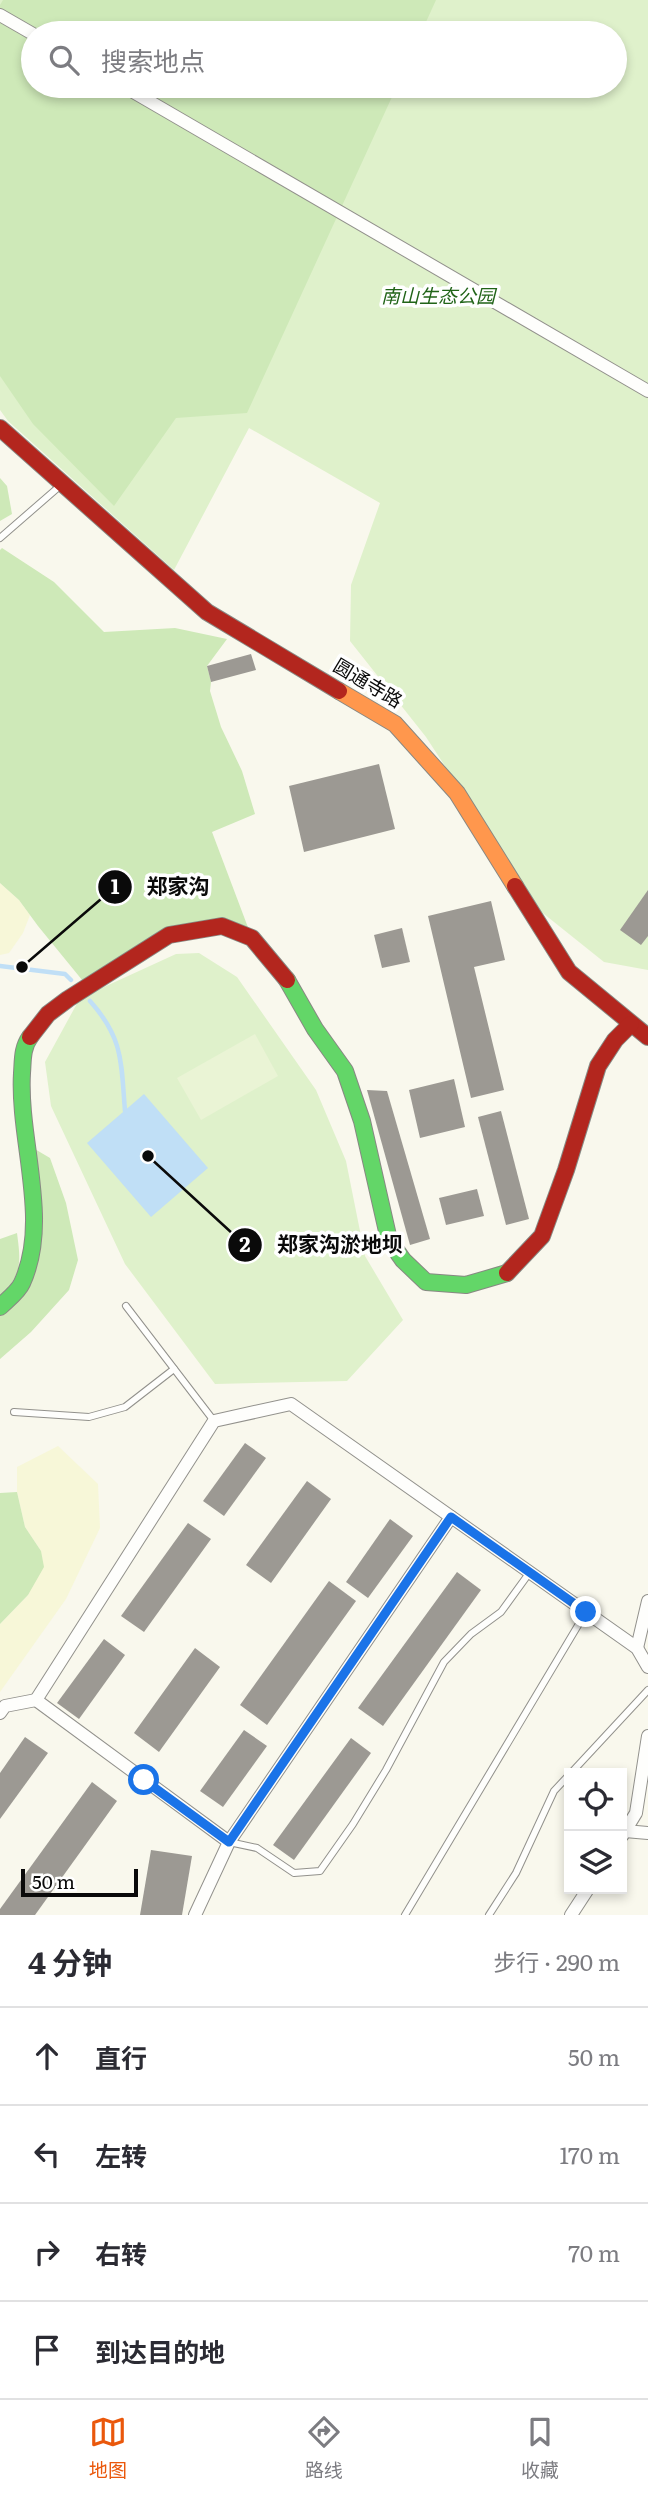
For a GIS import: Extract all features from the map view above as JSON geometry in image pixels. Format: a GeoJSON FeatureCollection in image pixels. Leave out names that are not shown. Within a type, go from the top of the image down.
{"type":"FeatureCollection","features":[{"type":"Feature","properties":{"kind":"street"},"geometry":{"type":"LineString","coordinates":[[0,15],[21,27]]}},
{"type":"Feature","properties":{"kind":"street"},"geometry":{"type":"LineString","coordinates":[[144,98],[648,391]]}},
{"type":"Feature","properties":{"kind":"street","name":"圆通寺路"},"geometry":{"type":"LineString","coordinates":[[0,428],[207,612],[395,724],[457,793],[569,972],[648,1037]]}},
{"type":"Feature","properties":{"kind":"street"},"geometry":{"type":"LineString","coordinates":[[0,1307],[22,1286],[32,1254],[34,1217],[21,1091],[24,1045],[48,1014],[169,935],[222,926],[252,938],[284,974],[315,1029],[345,1071],[362,1121],[389,1240],[403,1260],[426,1282],[466,1285],[510,1272],[542,1236],[566,1170],[598,1066],[615,1040],[631,1024]]}},
{"type":"Feature","properties":{"kind":"street"},"geometry":{"type":"LineString","coordinates":[[0,1713],[5,1706],[36,1700],[214,1421],[291,1404],[637,1648],[648,1667]]}},
{"type":"Feature","properties":{"kind":"street"},"geometry":{"type":"LineString","coordinates":[[195,1915],[229,1842],[451,1517]]}},
{"type":"Feature","properties":{"kind":"street"},"geometry":{"type":"LineString","coordinates":[[637,1648],[648,1601]]}},
{"type":"Feature","properties":{"kind":"street"},"geometry":{"type":"LineString","coordinates":[[36,1700],[229,1842]]}},
{"type":"Feature","properties":{"kind":"street"},"geometry":{"type":"LineString","coordinates":[[624,1831],[636,1813],[648,1736]]}},
{"type":"Feature","properties":{"kind":"street"},"geometry":{"type":"LineString","coordinates":[[627,1833],[648,1833]]}},
{"type":"Feature","properties":{"kind":"street"},"geometry":{"type":"LineString","coordinates":[[571,1915],[585,1894]]}},
{"type":"Feature","properties":{"kind":"lane"},"geometry":{"type":"LineString","coordinates":[[0,538],[62,484]]}},
{"type":"Feature","properties":{"kind":"lane"},"geometry":{"type":"LineString","coordinates":[[126,1306],[214,1421]]}},
{"type":"Feature","properties":{"kind":"lane"},"geometry":{"type":"LineString","coordinates":[[14,1412],[89,1417],[125,1407],[174,1369]]}},
{"type":"Feature","properties":{"kind":"lane"},"geometry":{"type":"LineString","coordinates":[[229,1842],[257,1848],[294,1873],[320,1871],[386,1770],[444,1662],[471,1634],[501,1612],[530,1572]]}},
{"type":"Feature","properties":{"kind":"lane"},"geometry":{"type":"LineString","coordinates":[[405,1915],[586,1612]]}},
{"type":"Feature","properties":{"kind":"lane"},"geometry":{"type":"LineString","coordinates":[[576,1768],[648,1690]]}},
{"type":"Feature","properties":{"kind":"lane"},"geometry":{"type":"LineString","coordinates":[[489,1915],[516,1873],[554,1791],[564,1780]]}},
{"type":"Feature","properties":{"kind":"green space","name":"南山生态公园"},"geometry":{"type":"Polygon","coordinates":[[[0,0],[648,0],[648,970],[604,962],[539,910],[426,737],[350,641],[351,585],[380,503],[249,428],[174,570],[8,421],[0,410],[0,0]]]}},
{"type":"Feature","properties":{"kind":"green space"},"geometry":{"type":"Polygon","coordinates":[[[3,0],[436,0],[426,21],[21,21],[21,98],[391,98],[247,413],[176,418],[114,506],[33,424],[0,376],[0,5],[3,0]]]}},
{"type":"Feature","properties":{"kind":"green space"},"geometry":{"type":"Polygon","coordinates":[[[0,478],[7,486],[12,514],[0,521],[0,478]]]}},
{"type":"Feature","properties":{"kind":"green space"},"geometry":{"type":"Polygon","coordinates":[[[2,548],[54,582],[104,632],[175,628],[227,639],[207,666],[210,691],[221,727],[242,771],[255,814],[212,832],[252,938],[222,926],[169,935],[87,986],[19,900],[0,883],[2,548]]]}},
{"type":"Feature","properties":{"kind":"green space"},"geometry":{"type":"Polygon","coordinates":[[[0,883],[19,900],[30,915],[23,933],[9,953],[0,955],[0,883]]]}},
{"type":"Feature","properties":{"kind":"green space"},"geometry":{"type":"Polygon","coordinates":[[[199,953],[237,977],[316,1090],[346,1161],[365,1256],[403,1320],[347,1381],[215,1384],[125,1264],[51,1106],[45,1062],[80,998],[176,954],[199,953]]]}},
{"type":"Feature","properties":{"kind":"green space"},"geometry":{"type":"Polygon","coordinates":[[[255,1034],[278,1076],[201,1120],[177,1078],[255,1034]]]}},
{"type":"Feature","properties":{"kind":"green space"},"geometry":{"type":"Polygon","coordinates":[[[28,1145],[50,1158],[66,1203],[78,1260],[69,1290],[31,1332],[0,1359],[0,1307],[32,1254],[28,1145]]]}},
{"type":"Feature","properties":{"kind":"green space"},"geometry":{"type":"Polygon","coordinates":[[[17,1233],[18,1268],[12,1282],[0,1297],[0,1239],[17,1233]]]}},
{"type":"Feature","properties":{"kind":"green space"},"geometry":{"type":"Polygon","coordinates":[[[58,1446],[98,1484],[100,1528],[66,1599],[0,1692],[0,1624],[28,1595],[41,1551],[25,1527],[17,1492],[17,1467],[58,1446]]]}},
{"type":"Feature","properties":{"kind":"green space"},"geometry":{"type":"Polygon","coordinates":[[[17,1492],[25,1527],[41,1551],[44,1567],[28,1595],[0,1624],[0,1493],[17,1492]]]}},
{"type":"Feature","properties":{"kind":"water"},"geometry":{"type":"Polygon","coordinates":[[[144,1094],[208,1168],[151,1217],[87,1143],[144,1094]]]}},
{"type":"Feature","properties":{"kind":"building"},"geometry":{"type":"Polygon","coordinates":[[[251,654],[256,670],[211,682],[207,666],[251,654]]]}},
{"type":"Feature","properties":{"kind":"building"},"geometry":{"type":"Polygon","coordinates":[[[379,764],[395,829],[304,852],[289,786],[379,764]]]}},
{"type":"Feature","properties":{"kind":"building"},"geometry":{"type":"Polygon","coordinates":[[[648,890],[648,936],[641,945],[620,930],[648,890]]]}},
{"type":"Feature","properties":{"kind":"building"},"geometry":{"type":"Polygon","coordinates":[[[491,901],[505,960],[474,967],[504,1090],[471,1098],[428,916],[491,901]]]}},
{"type":"Feature","properties":{"kind":"building"},"geometry":{"type":"Polygon","coordinates":[[[402,928],[410,962],[382,968],[374,935],[402,928]]]}},
{"type":"Feature","properties":{"kind":"building"},"geometry":{"type":"Polygon","coordinates":[[[454,1079],[465,1127],[420,1138],[409,1090],[454,1079]]]}},
{"type":"Feature","properties":{"kind":"building"},"geometry":{"type":"Polygon","coordinates":[[[367,1090],[387,1091],[430,1239],[410,1245],[367,1090]]]}},
{"type":"Feature","properties":{"kind":"building"},"geometry":{"type":"Polygon","coordinates":[[[501,1111],[529,1219],[506,1225],[478,1117],[501,1111]]]}},
{"type":"Feature","properties":{"kind":"building"},"geometry":{"type":"Polygon","coordinates":[[[477,1189],[484,1216],[446,1225],[439,1198],[477,1189]]]}},
{"type":"Feature","properties":{"kind":"building"},"geometry":{"type":"Polygon","coordinates":[[[245,1443],[266,1458],[224,1516],[203,1501],[245,1443]]]}},
{"type":"Feature","properties":{"kind":"building"},"geometry":{"type":"Polygon","coordinates":[[[307,1481],[331,1499],[271,1583],[246,1565],[307,1481]]]}},
{"type":"Feature","properties":{"kind":"building"},"geometry":{"type":"Polygon","coordinates":[[[390,1519],[413,1536],[368,1598],[346,1582],[390,1519]]]}},
{"type":"Feature","properties":{"kind":"building"},"geometry":{"type":"Polygon","coordinates":[[[188,1523],[211,1539],[144,1632],[121,1616],[188,1523]]]}},
{"type":"Feature","properties":{"kind":"building"},"geometry":{"type":"Polygon","coordinates":[[[457,1572],[481,1590],[383,1726],[358,1708],[457,1572]]]}},
{"type":"Feature","properties":{"kind":"building"},"geometry":{"type":"Polygon","coordinates":[[[329,1581],[356,1601],[267,1725],[240,1705],[329,1581]]]}},
{"type":"Feature","properties":{"kind":"building"},"geometry":{"type":"Polygon","coordinates":[[[104,1639],[125,1655],[79,1719],[57,1703],[104,1639]]]}},
{"type":"Feature","properties":{"kind":"building"},"geometry":{"type":"Polygon","coordinates":[[[195,1648],[220,1667],[159,1752],[134,1733],[195,1648]]]}},
{"type":"Feature","properties":{"kind":"building"},"geometry":{"type":"Polygon","coordinates":[[[244,1730],[267,1746],[223,1807],[200,1791],[244,1730]]]}},
{"type":"Feature","properties":{"kind":"building"},"geometry":{"type":"Polygon","coordinates":[[[25,1737],[48,1753],[0,1819],[0,1773],[25,1737]]]}},
{"type":"Feature","properties":{"kind":"building"},"geometry":{"type":"Polygon","coordinates":[[[351,1738],[371,1753],[294,1860],[273,1845],[351,1738]]]}},
{"type":"Feature","properties":{"kind":"building"},"geometry":{"type":"Polygon","coordinates":[[[92,1782],[117,1801],[35,1915],[0,1915],[0,1909],[92,1782]]]}},
{"type":"Feature","properties":{"kind":"building"},"geometry":{"type":"Polygon","coordinates":[[[151,1850],[192,1856],[182,1915],[140,1915],[151,1850]]]}},
{"type":"Feature","properties":{"kind":"waterway"},"geometry":{"type":"LineString","coordinates":[[0,966],[65,974],[71,980]]}},
{"type":"Feature","properties":{"kind":"waterway"},"geometry":{"type":"LineString","coordinates":[[90,1001],[109,1027],[119,1052],[125,1111]]}},
{"type":"Feature","properties":{"kind":"traffic: fast"},"geometry":{"type":"LineString","coordinates":[[287,980],[315,1029],[345,1071],[362,1121],[389,1240],[403,1260],[426,1282],[466,1285],[507,1273]]}},
{"type":"Feature","properties":{"kind":"traffic: fast"},"geometry":{"type":"LineString","coordinates":[[0,1307],[22,1283],[30,1259],[34,1233],[34,1207],[22,1099],[23,1054],[30,1037]]}},
{"type":"Feature","properties":{"kind":"traffic: slow"},"geometry":{"type":"LineString","coordinates":[[339,691],[395,724],[457,793],[515,886]]}},
{"type":"Feature","properties":{"kind":"traffic: jam"},"geometry":{"type":"LineString","coordinates":[[0,428],[207,612],[339,691]]}},
{"type":"Feature","properties":{"kind":"traffic: jam"},"geometry":{"type":"LineString","coordinates":[[515,886],[569,972],[648,1037]]}},
{"type":"Feature","properties":{"kind":"traffic: jam"},"geometry":{"type":"LineString","coordinates":[[30,1037],[48,1014],[68,999],[169,935],[222,926],[252,938],[287,980]]}},
{"type":"Feature","properties":{"kind":"traffic: jam"},"geometry":{"type":"LineString","coordinates":[[507,1273],[542,1236],[566,1170],[598,1066],[615,1040],[631,1024]]}},
{"type":"Feature","properties":{"kind":"place","name":"郑家沟"},"geometry":{"type":"Point","coordinates":[22,967]}},
{"type":"Feature","properties":{"kind":"place","name":"郑家沟淤地坝"},"geometry":{"type":"Point","coordinates":[148,1156]}},
{"type":"Feature","properties":{"kind":"route"},"geometry":{"type":"LineString","coordinates":[[144,1780],[229,1842],[451,1517],[586,1612]]}}]}
